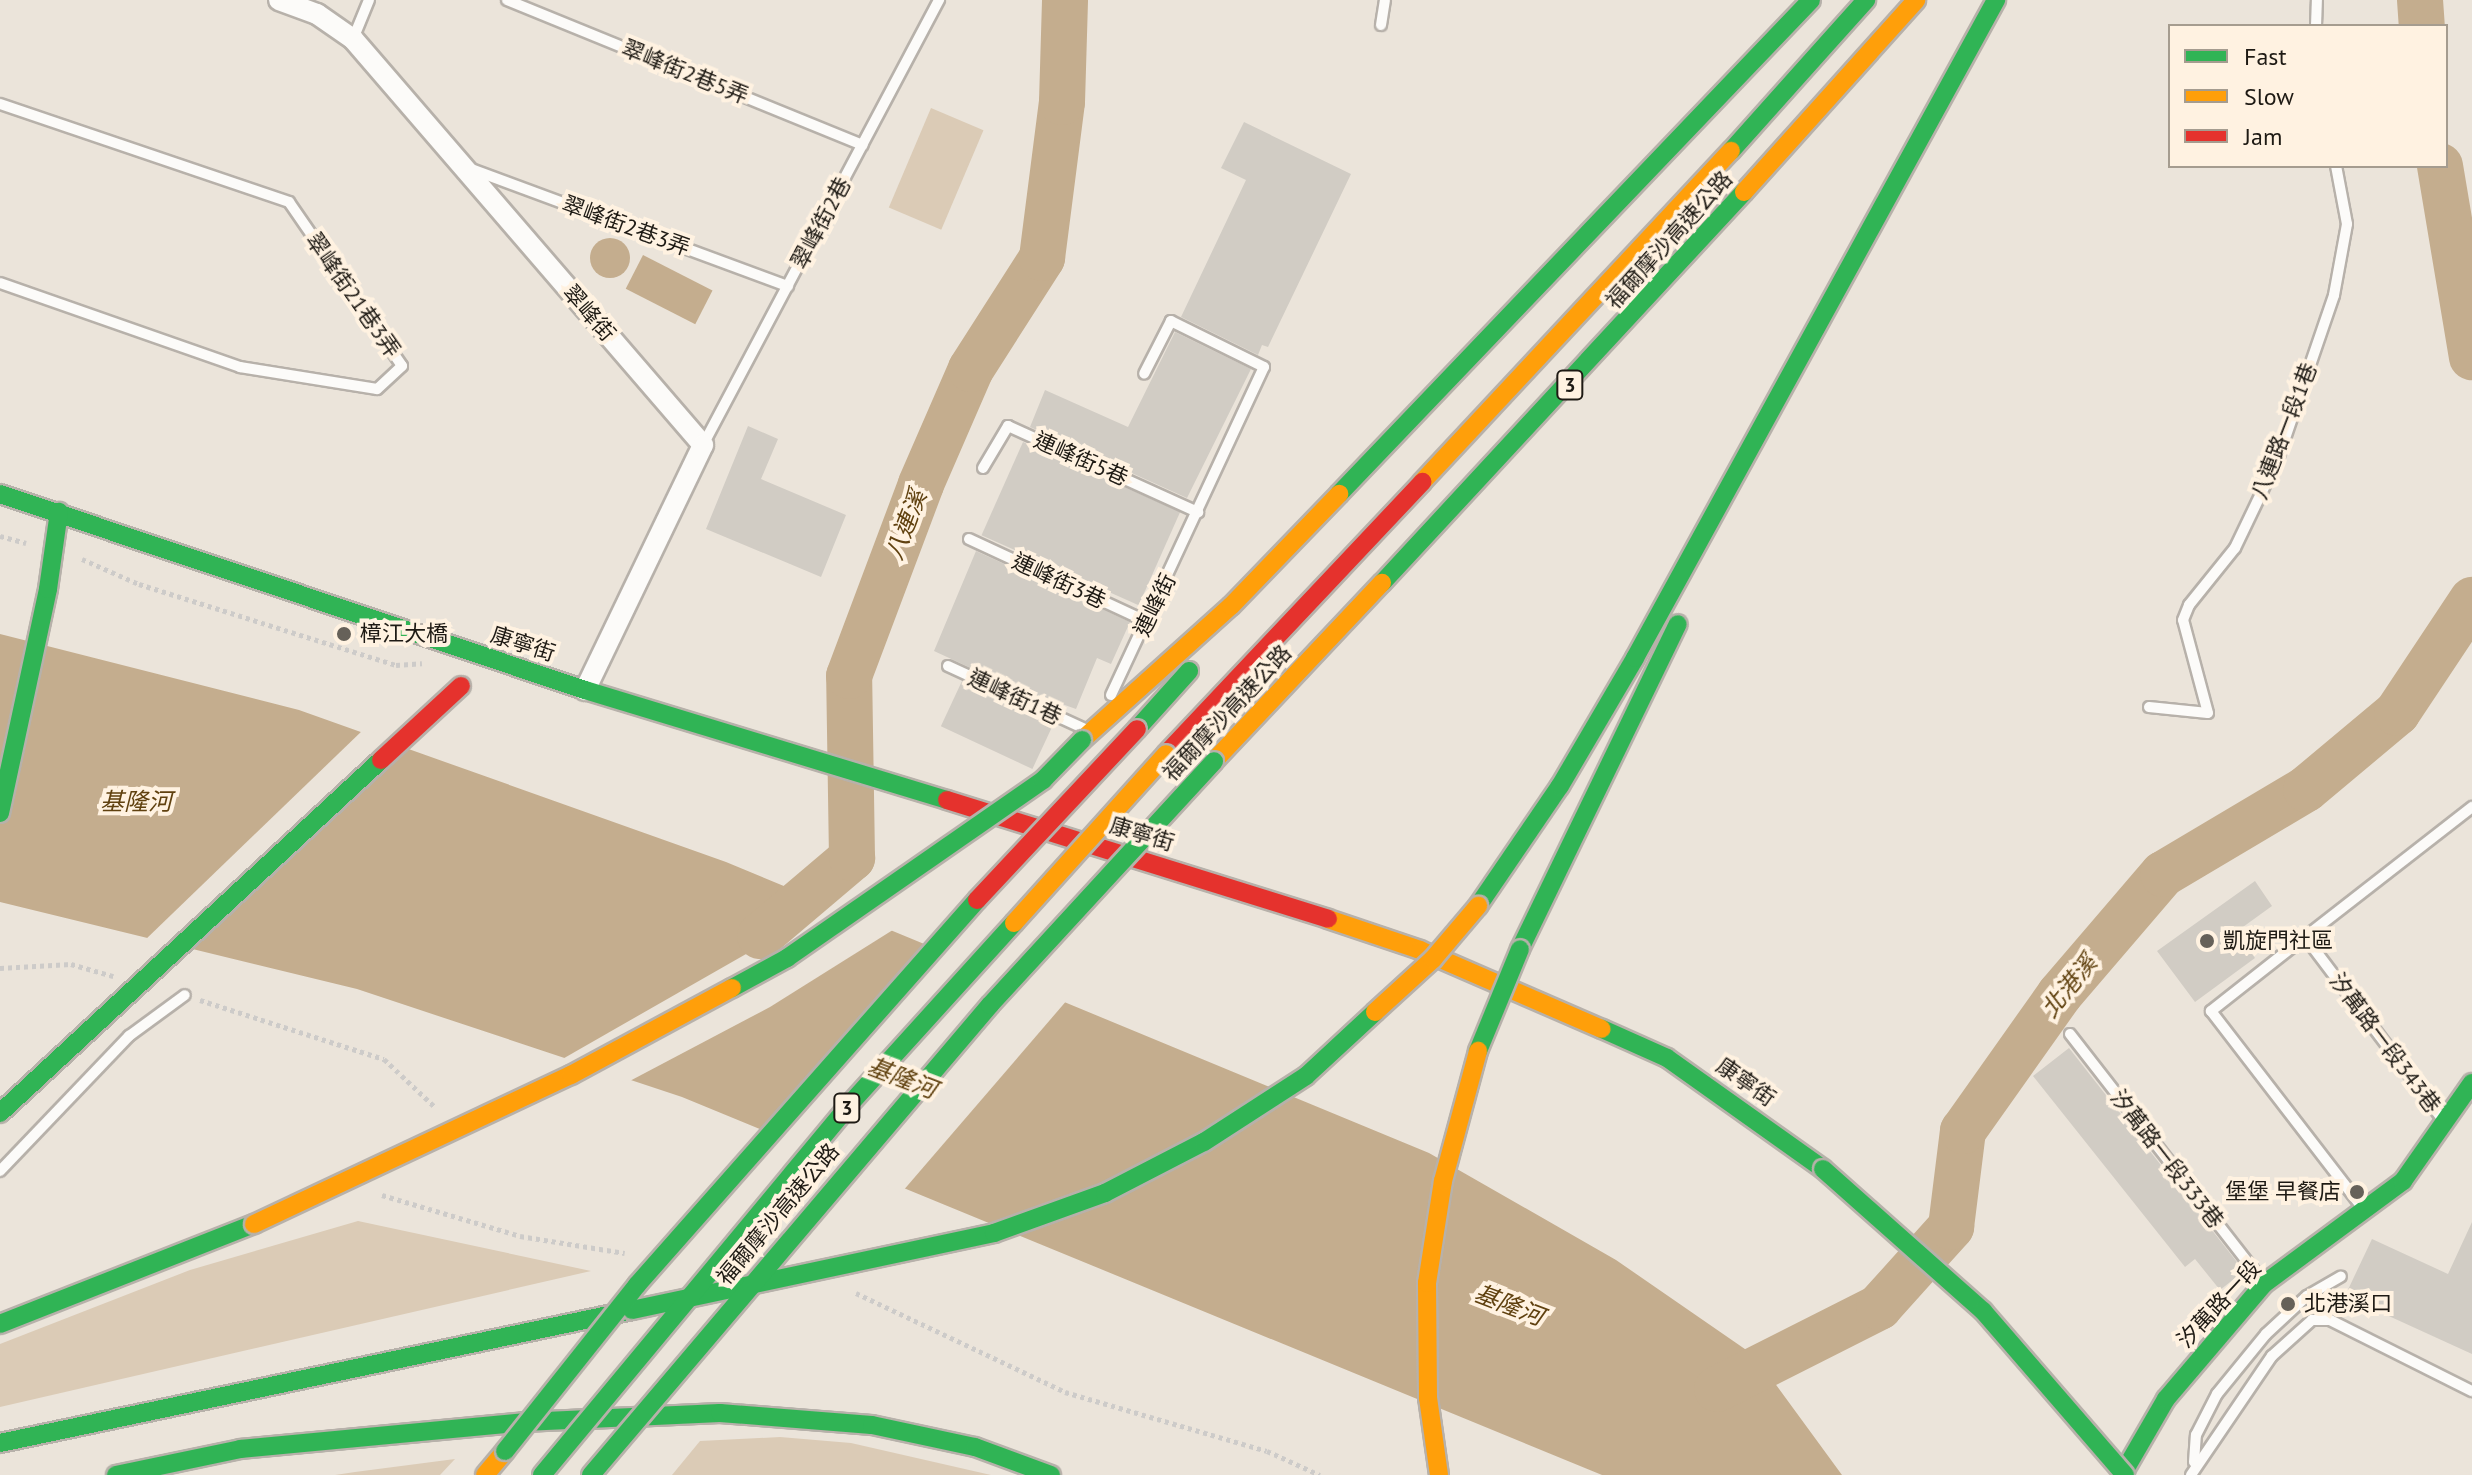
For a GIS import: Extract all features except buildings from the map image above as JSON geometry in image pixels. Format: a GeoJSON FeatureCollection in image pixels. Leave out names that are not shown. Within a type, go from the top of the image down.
{"type":"FeatureCollection","features":[{"type":"Feature","properties":{"kind":"main road"},"geometry":{"type":"LineString","coordinates":[[0,1324],[254,1224],[571,1075],[787,958],[1043,780],[1083,734],[1231,606],[1811,0]]}},
{"type":"Feature","properties":{"kind":"main road","name":"福爾摩沙高速公路"},"geometry":{"type":"LineString","coordinates":[[542,1475],[849,1105],[1166,754],[1699,187],[1866,0]]}},
{"type":"Feature","properties":{"kind":"main road","name":"福爾摩沙高速公路"},"geometry":{"type":"LineString","coordinates":[[591,1475],[990,1005],[1214,761],[1603,349],[1916,0]]}},
{"type":"Feature","properties":{"kind":"main road"},"geometry":{"type":"LineString","coordinates":[[0,1443],[994,1233],[1105,1193],[1204,1142],[1306,1076],[1433,959],[1478,906],[1560,786],[1741,466],[1996,0]]}},
{"type":"Feature","properties":{"kind":"main road"},"geometry":{"type":"LineString","coordinates":[[1439,1475],[1428,1398],[1427,1283],[1443,1181],[1471,1069],[1520,949],[1670,644],[1741,466]]}},
{"type":"Feature","properties":{"kind":"main road","name":"康寧街"},"geometry":{"type":"LineString","coordinates":[[0,494],[585,690],[1005,818],[1420,950],[1549,1002],[1667,1058],[1728,1097],[1823,1169],[1983,1311],[2124,1475]]}},
{"type":"Feature","properties":{"kind":"main road"},"geometry":{"type":"LineString","coordinates":[[0,813],[48,589],[59,512]]}},
{"type":"Feature","properties":{"kind":"main road"},"geometry":{"type":"LineString","coordinates":[[485,1475],[718,1193],[1055,812],[1137,729],[1190,669],[1231,606]]}},
{"type":"Feature","properties":{"kind":"main road"},"geometry":{"type":"LineString","coordinates":[[0,1113],[492,658]]}},
{"type":"Feature","properties":{"kind":"main road","name":"汐萬路一段"},"geometry":{"type":"LineString","coordinates":[[2124,1475],[2166,1399],[2264,1284],[2366,1212],[2403,1181],[2446,1125],[2472,1083]]}},
{"type":"Feature","properties":{"kind":"main road"},"geometry":{"type":"LineString","coordinates":[[116,1475],[240,1449],[524,1422],[720,1413],[872,1425],[975,1447],[1051,1475]]}},
{"type":"Feature","properties":{"kind":"street","name":"翠峰街"},"geometry":{"type":"LineString","coordinates":[[279,0],[317,14],[353,39],[703,445]]}},
{"type":"Feature","properties":{"kind":"street"},"geometry":{"type":"LineString","coordinates":[[585,690],[703,445]]}},
{"type":"Feature","properties":{"kind":"lane"},"geometry":{"type":"LineString","coordinates":[[353,39],[369,0]]}},
{"type":"Feature","properties":{"kind":"lane","name":"翠峰街2巷5弄"},"geometry":{"type":"LineString","coordinates":[[507,0],[863,145]]}},
{"type":"Feature","properties":{"kind":"lane","name":"翠峰街2巷"},"geometry":{"type":"LineString","coordinates":[[703,445],[939,0]]}},
{"type":"Feature","properties":{"kind":"lane"},"geometry":{"type":"LineString","coordinates":[[1381,25],[1385,0]]}},
{"type":"Feature","properties":{"kind":"lane"},"geometry":{"type":"LineString","coordinates":[[2316,24],[2317,0]]}},
{"type":"Feature","properties":{"kind":"lane","name":"翠峰街21巷3弄"},"geometry":{"type":"LineString","coordinates":[[0,104],[289,202],[402,366],[377,389],[240,367],[0,283]]}},
{"type":"Feature","properties":{"kind":"lane","name":"翠峰街2巷3弄"},"geometry":{"type":"LineString","coordinates":[[463,166],[788,286]]}},
{"type":"Feature","properties":{"kind":"lane","name":"八連路一段1巷"},"geometry":{"type":"LineString","coordinates":[[2149,707],[2208,713],[2183,620],[2189,605],[2235,548],[2279,456],[2334,295],[2347,224],[2336,168]]}},
{"type":"Feature","properties":{"kind":"lane","name":"連峰街"},"geometry":{"type":"LineString","coordinates":[[1005,818],[1083,734],[1113,692],[1264,367],[1171,321],[1144,374]]}},
{"type":"Feature","properties":{"kind":"lane","name":"連峰街5巷"},"geometry":{"type":"LineString","coordinates":[[983,468],[1008,426],[1198,512]]}},
{"type":"Feature","properties":{"kind":"lane","name":"連峰街3巷"},"geometry":{"type":"LineString","coordinates":[[969,539],[1148,622]]}},
{"type":"Feature","properties":{"kind":"lane","name":"連峰街1巷"},"geometry":{"type":"LineString","coordinates":[[948,666],[1083,734]]}},
{"type":"Feature","properties":{"kind":"lane"},"geometry":{"type":"LineString","coordinates":[[2366,1212],[2211,1011],[2472,807]]}},
{"type":"Feature","properties":{"kind":"lane","name":"汐萬路一段343巷"},"geometry":{"type":"LineString","coordinates":[[2305,937],[2446,1125]]}},
{"type":"Feature","properties":{"kind":"lane"},"geometry":{"type":"LineString","coordinates":[[0,1171],[129,1036],[185,995]]}},
{"type":"Feature","properties":{"kind":"lane","name":"汐萬路一段333巷"},"geometry":{"type":"LineString","coordinates":[[2070,1034],[2264,1284]]}},
{"type":"Feature","properties":{"kind":"lane"},"geometry":{"type":"LineString","coordinates":[[2192,1470],[2196,1435],[2217,1394],[2266,1334],[2307,1296],[2341,1276]]}},
{"type":"Feature","properties":{"kind":"lane"},"geometry":{"type":"LineString","coordinates":[[2192,1470],[2272,1356],[2312,1320],[2330,1320],[2472,1391]]}},
{"type":"Feature","properties":{"kind":"path"},"geometry":{"type":"LineString","coordinates":[[0,536],[54,550],[139,584],[396,665],[428,663]]}},
{"type":"Feature","properties":{"kind":"path"},"geometry":{"type":"LineString","coordinates":[[0,968],[71,964]]}},
{"type":"Feature","properties":{"kind":"shaded area"},"geometry":{"type":"Polygon","coordinates":[[[931,108],[983,130],[941,230],[889,207],[931,108]]]}},
{"type":"Feature","properties":{"kind":"shaded area"},"geometry":{"type":"Polygon","coordinates":[[[358,1221],[591,1271],[0,1407],[0,1344],[190,1270],[358,1221]]]}},
{"type":"Feature","properties":{"kind":"shaded area"},"geometry":{"type":"Polygon","coordinates":[[[780,1437],[851,1443],[991,1475],[672,1475],[700,1441],[780,1437]]]}},
{"type":"Feature","properties":{"kind":"shaded area"},"geometry":{"type":"Polygon","coordinates":[[[455,1459],[440,1475],[335,1475],[355,1472],[455,1459]]]}},
{"type":"Feature","properties":{"kind":"water"},"geometry":{"type":"Polygon","coordinates":[[[610,238],[624,244],[630,258],[624,272],[610,278],[596,272],[590,258],[596,244],[610,238]]]}},
{"type":"Feature","properties":{"kind":"water"},"geometry":{"type":"Polygon","coordinates":[[[643,255],[712,290],[695,324],[626,289],[643,255]]]}},
{"type":"Feature","properties":{"kind":"water","name":"基隆河"},"geometry":{"type":"Polygon","coordinates":[[[0,634],[299,710],[726,862],[1429,1153],[1616,1260],[1755,1356],[1842,1475],[1602,1475],[682,1097],[357,989],[0,902],[0,634]]]}},
{"type":"Feature","properties":{"kind":"pier"},"geometry":{"type":"Polygon","coordinates":[[[364,729],[411,746],[190,952],[144,941],[364,729]]]}},
{"type":"Feature","properties":{"kind":"pier"},"geometry":{"type":"Polygon","coordinates":[[[835,903],[896,928],[770,1007],[626,1083],[559,1061],[835,903]]]}},
{"type":"Feature","properties":{"kind":"pier"},"geometry":{"type":"Polygon","coordinates":[[[947,949],[1068,999],[902,1192],[775,1140],[947,949]]]}},
{"type":"Feature","properties":{"kind":"waterway","name":"八連溪"},"geometry":{"type":"LineString","coordinates":[[760,936],[852,858],[849,676],[921,484],[971,369],[1042,258],[1062,102],[1065,0]]}},
{"type":"Feature","properties":{"kind":"waterway","name":"北港溪"},"geometry":{"type":"LineString","coordinates":[[2420,0],[2422,24]]}},
{"type":"Feature","properties":{"kind":"waterway","name":"北港溪"},"geometry":{"type":"LineString","coordinates":[[2440,168],[2472,357]]}},
{"type":"Feature","properties":{"kind":"waterway","name":"北港溪"},"geometry":{"type":"LineString","coordinates":[[1717,1389],[1879,1307],[1951,1227],[1963,1131],[2060,994],[2163,874],[2306,789],[2397,713],[2472,600]]}},
{"type":"Feature","properties":{"kind":"traffic: fast"},"geometry":{"type":"LineString","coordinates":[[1339,494],[1811,0]]}},
{"type":"Feature","properties":{"kind":"traffic: fast"},"geometry":{"type":"LineString","coordinates":[[1731,151],[1866,0]]}},
{"type":"Feature","properties":{"kind":"traffic: fast"},"geometry":{"type":"LineString","coordinates":[[1478,906],[1560,786],[1635,658],[1996,0]]}},
{"type":"Feature","properties":{"kind":"traffic: fast"},"geometry":{"type":"LineString","coordinates":[[1382,583],[1744,192]]}},
{"type":"Feature","properties":{"kind":"traffic: fast"},"geometry":{"type":"LineString","coordinates":[[0,494],[585,690],[947,800]]}},
{"type":"Feature","properties":{"kind":"traffic: fast"},"geometry":{"type":"LineString","coordinates":[[0,813],[48,589],[59,512]]}},
{"type":"Feature","properties":{"kind":"traffic: fast"},"geometry":{"type":"LineString","coordinates":[[1520,949],[1678,624]]}},
{"type":"Feature","properties":{"kind":"traffic: fast"},"geometry":{"type":"LineString","coordinates":[[1137,729],[1189,671]]}},
{"type":"Feature","properties":{"kind":"traffic: fast"},"geometry":{"type":"LineString","coordinates":[[732,988],[787,958],[1043,780],[1082,740]]}},
{"type":"Feature","properties":{"kind":"traffic: fast"},"geometry":{"type":"LineString","coordinates":[[0,1113],[381,760]]}},
{"type":"Feature","properties":{"kind":"traffic: fast"},"geometry":{"type":"LineString","coordinates":[[591,1475],[990,1005],[1214,761]]}},
{"type":"Feature","properties":{"kind":"traffic: fast"},"geometry":{"type":"LineString","coordinates":[[505,1451],[637,1285],[977,900]]}},
{"type":"Feature","properties":{"kind":"traffic: fast"},"geometry":{"type":"LineString","coordinates":[[542,1475],[849,1105],[1014,923]]}},
{"type":"Feature","properties":{"kind":"traffic: fast"},"geometry":{"type":"LineString","coordinates":[[1478,1051],[1520,949]]}},
{"type":"Feature","properties":{"kind":"traffic: fast"},"geometry":{"type":"LineString","coordinates":[[632,1310],[994,1233],[1105,1193],[1204,1142],[1306,1076],[1375,1012]]}},
{"type":"Feature","properties":{"kind":"traffic: fast"},"geometry":{"type":"LineString","coordinates":[[1602,1029],[1667,1058],[1823,1169]]}},
{"type":"Feature","properties":{"kind":"traffic: fast"},"geometry":{"type":"LineString","coordinates":[[2122,1475],[2166,1399],[2264,1284],[2403,1181],[2472,1083]]}},
{"type":"Feature","properties":{"kind":"traffic: fast"},"geometry":{"type":"LineString","coordinates":[[1823,1169],[1983,1311],[2125,1475]]}},
{"type":"Feature","properties":{"kind":"traffic: fast"},"geometry":{"type":"LineString","coordinates":[[0,1324],[254,1224]]}},
{"type":"Feature","properties":{"kind":"traffic: fast"},"geometry":{"type":"LineString","coordinates":[[0,1443],[632,1310]]}},
{"type":"Feature","properties":{"kind":"traffic: fast"},"geometry":{"type":"LineString","coordinates":[[116,1475],[240,1449],[524,1422],[720,1413],[872,1425],[975,1447],[1051,1475]]}},
{"type":"Feature","properties":{"kind":"traffic: slow"},"geometry":{"type":"LineString","coordinates":[[1744,192],[1916,0]]}},
{"type":"Feature","properties":{"kind":"traffic: slow"},"geometry":{"type":"LineString","coordinates":[[1422,482],[1731,151]]}},
{"type":"Feature","properties":{"kind":"traffic: slow"},"geometry":{"type":"LineString","coordinates":[[1082,740],[1231,606],[1339,494]]}},
{"type":"Feature","properties":{"kind":"traffic: slow"},"geometry":{"type":"LineString","coordinates":[[1214,761],[1382,583]]}},
{"type":"Feature","properties":{"kind":"traffic: slow"},"geometry":{"type":"LineString","coordinates":[[1014,923],[1166,754]]}},
{"type":"Feature","properties":{"kind":"traffic: slow"},"geometry":{"type":"LineString","coordinates":[[1375,1012],[1433,959],[1478,906]]}},
{"type":"Feature","properties":{"kind":"traffic: slow"},"geometry":{"type":"LineString","coordinates":[[1328,919],[1420,950],[1602,1029]]}},
{"type":"Feature","properties":{"kind":"traffic: slow"},"geometry":{"type":"LineString","coordinates":[[254,1224],[571,1075],[732,988]]}},
{"type":"Feature","properties":{"kind":"traffic: slow"},"geometry":{"type":"LineString","coordinates":[[1439,1475],[1428,1398],[1427,1283],[1443,1181],[1478,1051]]}},
{"type":"Feature","properties":{"kind":"traffic: slow"},"geometry":{"type":"LineString","coordinates":[[485,1475],[505,1451]]}},
{"type":"Feature","properties":{"kind":"traffic: jam"},"geometry":{"type":"LineString","coordinates":[[1166,754],[1422,482]]}},
{"type":"Feature","properties":{"kind":"traffic: jam"},"geometry":{"type":"LineString","coordinates":[[381,760],[461,686]]}},
{"type":"Feature","properties":{"kind":"traffic: jam"},"geometry":{"type":"LineString","coordinates":[[977,900],[1137,729]]}},
{"type":"Feature","properties":{"kind":"traffic: jam"},"geometry":{"type":"LineString","coordinates":[[947,800],[1328,919]]}},
{"type":"Feature","properties":{"kind":"place","name":"樟江大橋"},"geometry":{"type":"Point","coordinates":[344,634]}},
{"type":"Feature","properties":{"kind":"place","name":"凱旋門社區"},"geometry":{"type":"Point","coordinates":[2207,941]}},
{"type":"Feature","properties":{"kind":"place","name":"堡堡 早餐店"},"geometry":{"type":"Point","coordinates":[2357,1192]}},
{"type":"Feature","properties":{"kind":"place","name":"北港溪口"},"geometry":{"type":"Point","coordinates":[2288,1304]}}]}
